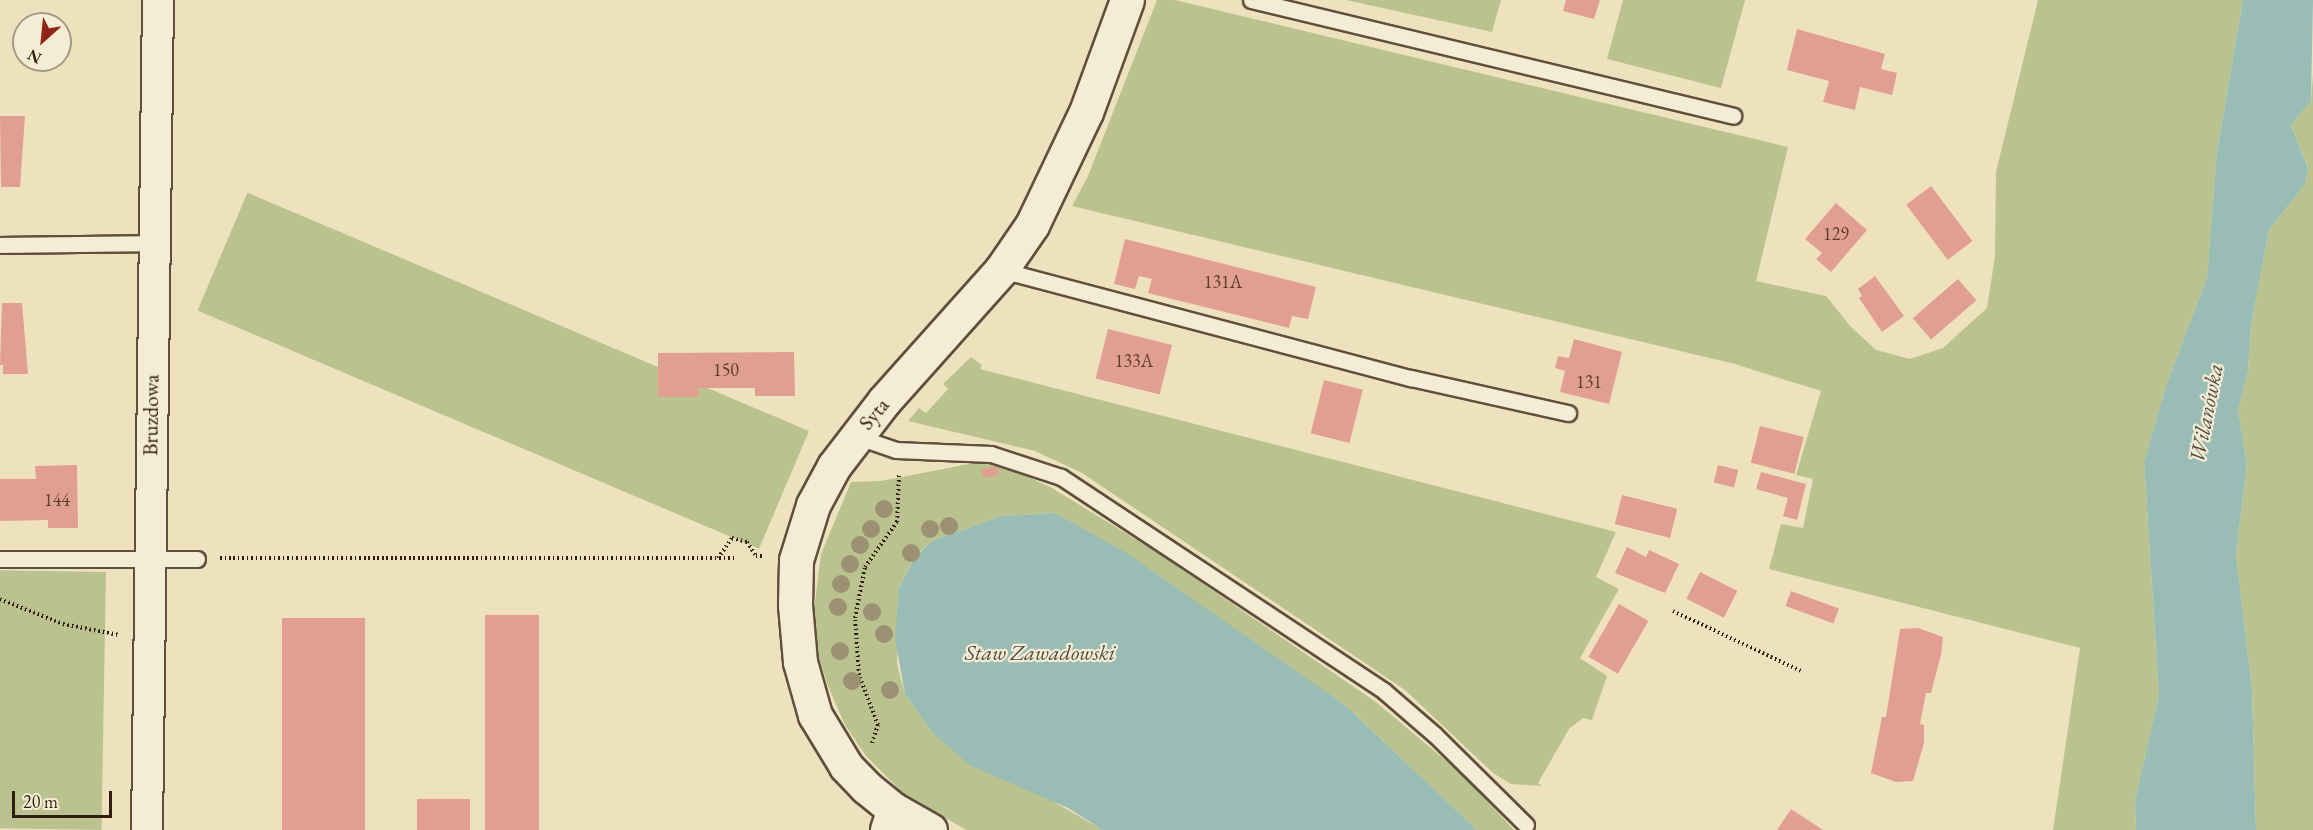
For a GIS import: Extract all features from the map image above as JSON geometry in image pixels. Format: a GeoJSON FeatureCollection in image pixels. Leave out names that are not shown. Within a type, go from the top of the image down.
{"type":"FeatureCollection","features":[{"type":"Feature","properties":{"kind":"street","name":"Bruzdowa"},"geometry":{"type":"LineString","coordinates":[[147,830],[148,558],[158,0]]}},
{"type":"Feature","properties":{"kind":"street","name":"Syta"},"geometry":{"type":"LineString","coordinates":[[930,830],[890,819],[846,765],[815,715],[800,662],[795,605],[796,560],[813,505],[855,436],[1001,270],[1056,181],[1127,0]]}},
{"type":"Feature","properties":{"kind":"lane"},"geometry":{"type":"LineString","coordinates":[[1251,0],[1733,116]]}},
{"type":"Feature","properties":{"kind":"lane"},"geometry":{"type":"LineString","coordinates":[[0,245],[154,243]]}},
{"type":"Feature","properties":{"kind":"lane"},"geometry":{"type":"LineString","coordinates":[[1001,270],[1412,378],[1568,413]]}},
{"type":"Feature","properties":{"kind":"lane"},"geometry":{"type":"LineString","coordinates":[[855,436],[896,450],[991,454],[1061,477],[1384,691],[1435,735],[1526,825]]}},
{"type":"Feature","properties":{"kind":"lane"},"geometry":{"type":"LineString","coordinates":[[0,560],[196,559]]}},
{"type":"Feature","properties":{"kind":"path"},"geometry":{"type":"LineString","coordinates":[[870,747],[878,725],[859,675],[855,618],[864,567],[897,522],[899,478]]}},
{"type":"Feature","properties":{"kind":"path"},"geometry":{"type":"LineString","coordinates":[[718,558],[732,538],[747,542],[756,555],[773,557]]}},
{"type":"Feature","properties":{"kind":"path"},"geometry":{"type":"LineString","coordinates":[[196,559],[736,558]]}},
{"type":"Feature","properties":{"kind":"path"},"geometry":{"type":"LineString","coordinates":[[0,599],[63,624],[134,638],[148,636]]}},
{"type":"Feature","properties":{"kind":"path"},"geometry":{"type":"LineString","coordinates":[[1673,611],[1801,671]]}},
{"type":"Feature","properties":{"kind":"green space"},"geometry":{"type":"Polygon","coordinates":[[[1157,0],[1175,0],[1788,147],[1756,281],[1826,296],[1851,327],[1876,350],[1910,359],[1943,348],[1987,308],[1995,256],[1996,172],[2038,0],[2243,0],[2217,151],[2207,278],[2167,383],[2144,462],[2159,695],[2135,800],[2136,830],[2053,830],[2080,648],[1769,569],[1781,524],[1803,528],[1813,479],[1796,475],[1821,391],[1735,364],[1072,206],[1088,176],[1157,0]]]}},
{"type":"Feature","properties":{"kind":"green space"},"geometry":{"type":"Polygon","coordinates":[[[1346,0],[1501,0],[1492,32],[1346,0]]]}},
{"type":"Feature","properties":{"kind":"green space"},"geometry":{"type":"Polygon","coordinates":[[[1623,0],[1745,0],[1721,88],[1607,59],[1623,0]]]}},
{"type":"Feature","properties":{"kind":"green space"},"geometry":{"type":"Polygon","coordinates":[[[2313,74],[2313,830],[2256,830],[2252,689],[2236,554],[2247,464],[2238,409],[2248,371],[2251,325],[2269,230],[2305,184],[2308,167],[2291,125],[2311,101],[2313,74]]]}},
{"type":"Feature","properties":{"kind":"green space"},"geometry":{"type":"Polygon","coordinates":[[[247,193],[809,431],[759,549],[197,310],[247,193]]]}},
{"type":"Feature","properties":{"kind":"green space"},"geometry":{"type":"Polygon","coordinates":[[[971,357],[982,365],[980,369],[1616,532],[1596,577],[1619,589],[1580,658],[1607,676],[1592,720],[1583,718],[1569,729],[1538,783],[1542,786],[1511,784],[1493,773],[1405,690],[1082,473],[1035,451],[908,421],[919,408],[926,413],[948,389],[943,384],[971,357]]]}},
{"type":"Feature","properties":{"kind":"green space"},"geometry":{"type":"Polygon","coordinates":[[[979,462],[1002,465],[1052,488],[1158,553],[1376,702],[1463,775],[1514,830],[1477,830],[1345,705],[1055,513],[1001,516],[932,541],[914,557],[899,588],[897,664],[905,694],[932,732],[1103,830],[966,830],[903,793],[866,756],[845,725],[828,686],[816,648],[813,617],[821,554],[851,482],[881,481],[979,462]]]}},
{"type":"Feature","properties":{"kind":"green space"},"geometry":{"type":"Polygon","coordinates":[[[0,570],[106,572],[101,830],[0,828],[0,570]]]}},
{"type":"Feature","properties":{"kind":"water","name":"Wilanówka"},"geometry":{"type":"Polygon","coordinates":[[[2243,0],[2313,0],[2311,101],[2291,125],[2308,168],[2305,184],[2269,230],[2251,325],[2248,371],[2238,409],[2247,464],[2236,554],[2252,689],[2256,830],[2136,830],[2135,800],[2159,695],[2144,462],[2167,383],[2207,278],[2217,151],[2243,0]]]}},
{"type":"Feature","properties":{"kind":"water","name":"Staw Zawadowski"},"geometry":{"type":"Polygon","coordinates":[[[1055,513],[1125,552],[1345,705],[1477,830],[1103,830],[1068,808],[969,765],[932,732],[905,694],[895,639],[899,588],[914,558],[932,541],[1001,516],[1055,513]]]}},
{"type":"Feature","properties":{"kind":"building"},"geometry":{"type":"Polygon","coordinates":[[[1566,0],[1600,0],[1594,19],[1563,11],[1566,0]]]}},
{"type":"Feature","properties":{"kind":"building"},"geometry":{"type":"Polygon","coordinates":[[[1797,29],[1885,54],[1881,69],[1897,73],[1892,95],[1860,87],[1855,110],[1823,102],[1829,81],[1787,70],[1797,29]]]}},
{"type":"Feature","properties":{"kind":"building"},"geometry":{"type":"Polygon","coordinates":[[[0,116],[25,116],[20,187],[1,187],[0,116]]]}},
{"type":"Feature","properties":{"kind":"building"},"geometry":{"type":"Polygon","coordinates":[[[1931,186],[1973,241],[1948,260],[1906,205],[1931,186]]]}},
{"type":"Feature","properties":{"kind":"building"},"geometry":{"type":"Polygon","coordinates":[[[1836,203],[1867,230],[1831,272],[1816,259],[1822,253],[1805,239],[1836,203]]]}},
{"type":"Feature","properties":{"kind":"building"},"geometry":{"type":"Polygon","coordinates":[[[1125,239],[1316,287],[1308,319],[1292,316],[1289,328],[1148,293],[1152,279],[1139,276],[1135,289],[1114,284],[1125,239]]]}},
{"type":"Feature","properties":{"kind":"building"},"geometry":{"type":"Polygon","coordinates":[[[1875,276],[1904,316],[1882,332],[1859,298],[1862,296],[1858,289],[1875,276]]]}},
{"type":"Feature","properties":{"kind":"building"},"geometry":{"type":"Polygon","coordinates":[[[1958,279],[1976,300],[1931,339],[1913,318],[1958,279]]]}},
{"type":"Feature","properties":{"kind":"building"},"geometry":{"type":"Polygon","coordinates":[[[2,303],[22,303],[28,374],[3,374],[3,365],[0,365],[2,303]]]}},
{"type":"Feature","properties":{"kind":"building"},"geometry":{"type":"Polygon","coordinates":[[[1108,329],[1172,345],[1160,394],[1096,378],[1108,329]]]}},
{"type":"Feature","properties":{"kind":"building"},"geometry":{"type":"Polygon","coordinates":[[[1574,339],[1622,352],[1609,404],[1560,392],[1565,371],[1555,368],[1558,356],[1569,358],[1574,339]]]}},
{"type":"Feature","properties":{"kind":"building"},"geometry":{"type":"Polygon","coordinates":[[[794,352],[795,396],[755,396],[755,388],[698,388],[699,397],[658,397],[658,353],[794,352]]]}},
{"type":"Feature","properties":{"kind":"building"},"geometry":{"type":"Polygon","coordinates":[[[1324,380],[1363,390],[1350,443],[1311,433],[1324,380]]]}},
{"type":"Feature","properties":{"kind":"building"},"geometry":{"type":"Polygon","coordinates":[[[1760,426],[1804,437],[1794,474],[1751,463],[1760,426]]]}},
{"type":"Feature","properties":{"kind":"building"},"geometry":{"type":"Polygon","coordinates":[[[77,465],[78,528],[48,528],[48,520],[0,521],[0,479],[36,479],[35,466],[77,465]]]}},
{"type":"Feature","properties":{"kind":"building"},"geometry":{"type":"Polygon","coordinates":[[[1718,465],[1738,470],[1734,488],[1714,482],[1718,465]]]}},
{"type":"Feature","properties":{"kind":"building"},"geometry":{"type":"Polygon","coordinates":[[[997,466],[999,475],[983,478],[981,470],[997,466]]]}},
{"type":"Feature","properties":{"kind":"building"},"geometry":{"type":"Polygon","coordinates":[[[1761,472],[1806,484],[1797,520],[1783,516],[1788,498],[1756,489],[1761,472]]]}},
{"type":"Feature","properties":{"kind":"building"},"geometry":{"type":"Polygon","coordinates":[[[1622,495],[1677,509],[1670,538],[1615,524],[1622,495]]]}},
{"type":"Feature","properties":{"kind":"building"},"geometry":{"type":"Polygon","coordinates":[[[1627,547],[1646,557],[1649,550],[1679,564],[1665,593],[1615,573],[1627,547]]]}},
{"type":"Feature","properties":{"kind":"building"},"geometry":{"type":"Polygon","coordinates":[[[1700,572],[1737,591],[1724,618],[1686,599],[1700,572]]]}},
{"type":"Feature","properties":{"kind":"building"},"geometry":{"type":"Polygon","coordinates":[[[1791,591],[1839,608],[1833,623],[1786,606],[1791,591]]]}},
{"type":"Feature","properties":{"kind":"building"},"geometry":{"type":"Polygon","coordinates":[[[1619,604],[1648,621],[1618,674],[1588,657],[1619,604]]]}},
{"type":"Feature","properties":{"kind":"building"},"geometry":{"type":"Polygon","coordinates":[[[485,615],[539,615],[539,830],[485,830],[485,615]]]}},
{"type":"Feature","properties":{"kind":"building"},"geometry":{"type":"Polygon","coordinates":[[[282,618],[365,618],[365,830],[282,830],[282,618]]]}},
{"type":"Feature","properties":{"kind":"building"},"geometry":{"type":"Polygon","coordinates":[[[1918,628],[1943,637],[1941,655],[1931,693],[1926,693],[1920,724],[1924,725],[1924,743],[1913,781],[1896,782],[1871,773],[1882,717],[1886,717],[1900,629],[1918,628]]]}},
{"type":"Feature","properties":{"kind":"building"},"geometry":{"type":"Polygon","coordinates":[[[417,799],[470,799],[470,830],[417,830],[417,799]]]}},
{"type":"Feature","properties":{"kind":"building"},"geometry":{"type":"Polygon","coordinates":[[[1791,809],[1823,830],[1777,830],[1791,809]]]}}]}
